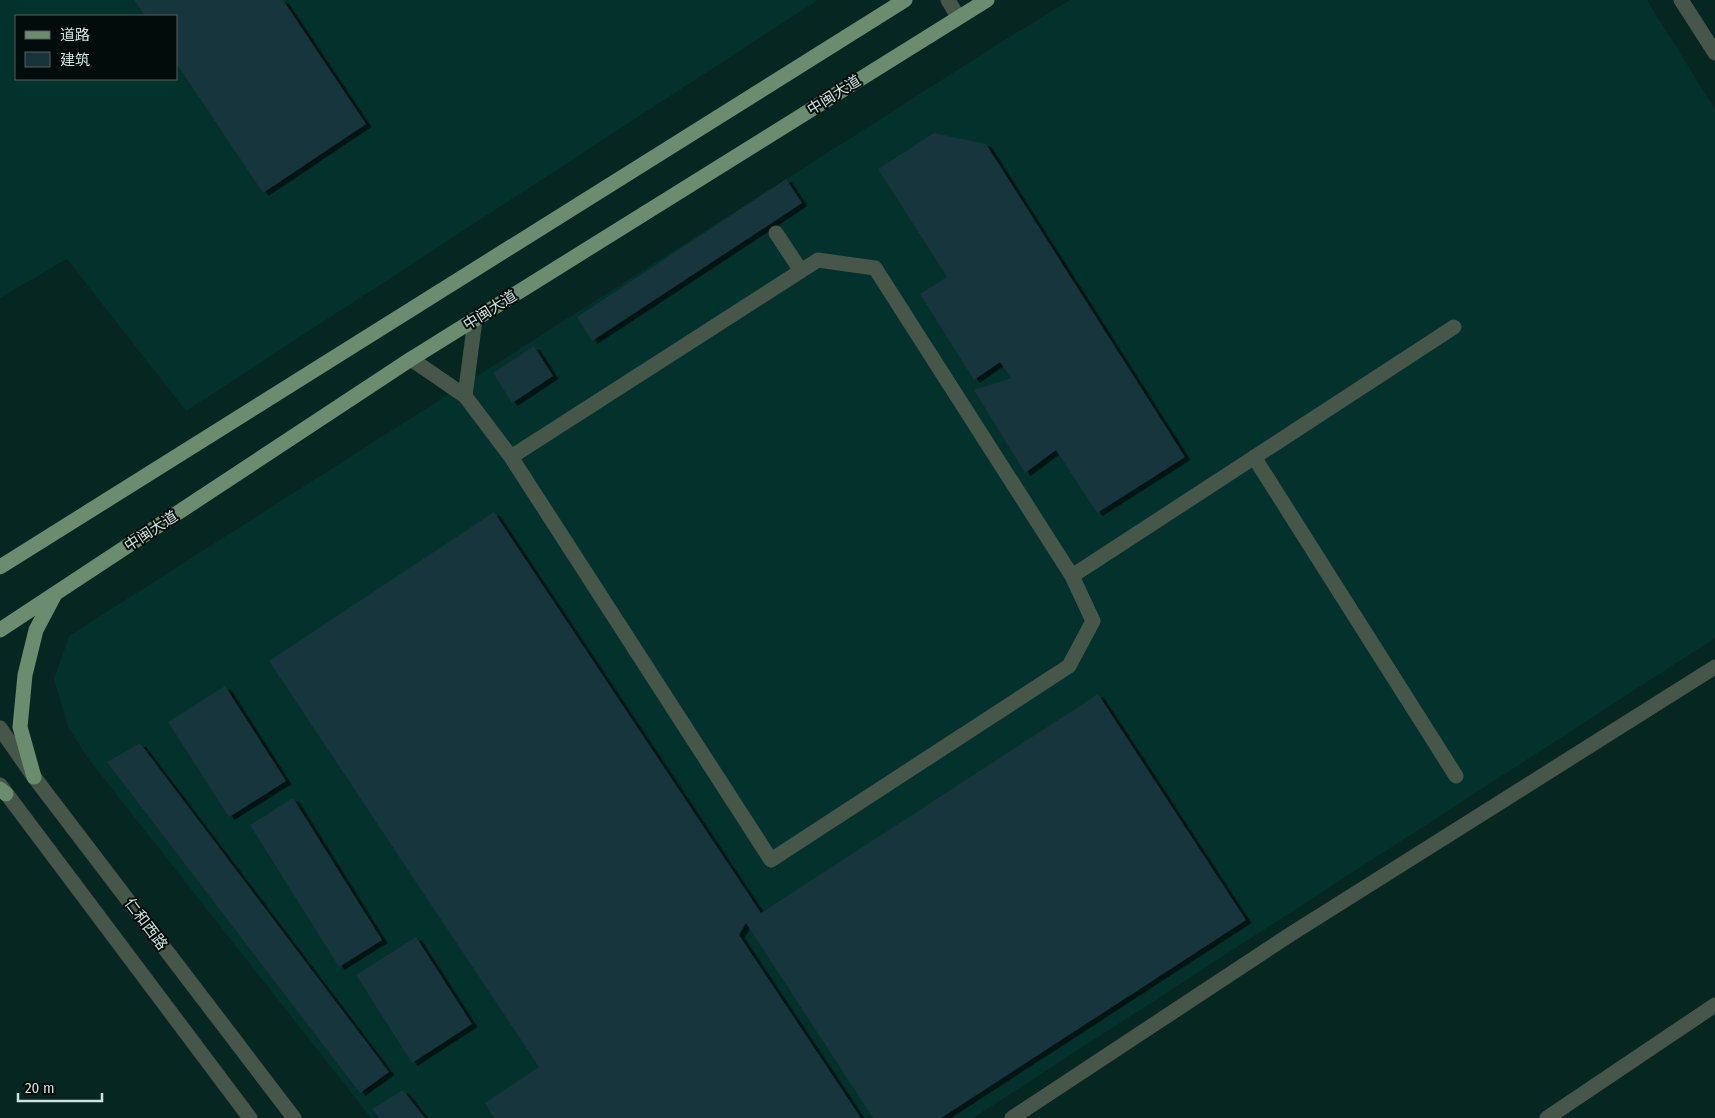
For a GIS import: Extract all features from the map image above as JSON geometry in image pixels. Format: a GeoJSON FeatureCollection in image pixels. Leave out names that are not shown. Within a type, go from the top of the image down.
{"type":"FeatureCollection","features":[{"type":"Feature","properties":{"kind":"main road"},"geometry":{"type":"LineString","coordinates":[[0,567],[905,0]]}},
{"type":"Feature","properties":{"kind":"main road","name":"中闽大道"},"geometry":{"type":"LineString","coordinates":[[0,630],[411,359],[987,0]]}},
{"type":"Feature","properties":{"kind":"main road"},"geometry":{"type":"LineString","coordinates":[[34,777],[20,728],[25,675],[36,630],[55,594]]}},
{"type":"Feature","properties":{"kind":"street"},"geometry":{"type":"LineString","coordinates":[[948,0],[958,17]]}},
{"type":"Feature","properties":{"kind":"street"},"geometry":{"type":"LineString","coordinates":[[1681,0],[1715,53]]}},
{"type":"Feature","properties":{"kind":"street"},"geometry":{"type":"LineString","coordinates":[[776,233],[800,271]]}},
{"type":"Feature","properties":{"kind":"street"},"geometry":{"type":"LineString","coordinates":[[411,359],[465,396],[512,457],[771,860],[1068,666],[1093,621],[1072,576],[875,268],[818,260],[512,457]]}},
{"type":"Feature","properties":{"kind":"street"},"geometry":{"type":"LineString","coordinates":[[465,396],[475,320]]}},
{"type":"Feature","properties":{"kind":"street"},"geometry":{"type":"LineString","coordinates":[[1072,576],[1454,327]]}},
{"type":"Feature","properties":{"kind":"street"},"geometry":{"type":"LineString","coordinates":[[1254,457],[1456,776]]}},
{"type":"Feature","properties":{"kind":"street"},"geometry":{"type":"LineString","coordinates":[[1012,1118],[1291,934],[1715,667]]}},
{"type":"Feature","properties":{"kind":"street","name":"仁和西路"},"geometry":{"type":"LineString","coordinates":[[0,728],[34,777],[294,1118]]}},
{"type":"Feature","properties":{"kind":"street"},"geometry":{"type":"LineString","coordinates":[[2,790],[250,1118]]}},
{"type":"Feature","properties":{"kind":"street"},"geometry":{"type":"LineString","coordinates":[[1547,1118],[1715,1005]]}},
{"type":"Feature","properties":{"kind":"shaded area"},"geometry":{"type":"Polygon","coordinates":[[[0,0],[818,0],[186,411],[67,259],[0,298],[0,0]]]}},
{"type":"Feature","properties":{"kind":"shaded area"},"geometry":{"type":"Polygon","coordinates":[[[1070,0],[1647,0],[1715,109],[1715,638],[973,1118],[371,1118],[87,757],[68,727],[54,679],[69,636],[1070,0]]]}},
{"type":"Feature","properties":{"kind":"building"},"geometry":{"type":"Polygon","coordinates":[[[134,0],[283,0],[366,124],[263,193],[178,66],[178,15],[144,15],[134,0]]]}},
{"type":"Feature","properties":{"kind":"building"},"geometry":{"type":"Polygon","coordinates":[[[934,133],[986,144],[1185,457],[1097,513],[1056,450],[1025,473],[974,390],[1011,378],[1000,362],[974,380],[920,294],[947,277],[878,169],[934,133]]]}},
{"type":"Feature","properties":{"kind":"building"},"geometry":{"type":"Polygon","coordinates":[[[786,179],[802,203],[592,341],[577,317],[786,179]]]}},
{"type":"Feature","properties":{"kind":"building"},"geometry":{"type":"Polygon","coordinates":[[[534,346],[553,376],[512,403],[493,373],[534,346]]]}},
{"type":"Feature","properties":{"kind":"building"},"geometry":{"type":"Polygon","coordinates":[[[494,512],[761,913],[1098,694],[1246,920],[941,1118],[873,1118],[746,923],[739,935],[861,1118],[494,1118],[485,1103],[539,1067],[269,661],[494,512]]]}},
{"type":"Feature","properties":{"kind":"building"},"geometry":{"type":"Polygon","coordinates":[[[225,686],[286,781],[229,817],[168,722],[225,686]]]}},
{"type":"Feature","properties":{"kind":"building"},"geometry":{"type":"Polygon","coordinates":[[[140,743],[389,1072],[360,1093],[107,762],[140,743]]]}},
{"type":"Feature","properties":{"kind":"building"},"geometry":{"type":"Polygon","coordinates":[[[293,798],[382,940],[339,967],[250,825],[293,798]]]}},
{"type":"Feature","properties":{"kind":"building"},"geometry":{"type":"Polygon","coordinates":[[[416,937],[472,1024],[412,1063],[356,975],[416,937]]]}},
{"type":"Feature","properties":{"kind":"building"},"geometry":{"type":"Polygon","coordinates":[[[403,1090],[425,1118],[379,1118],[372,1109],[403,1090]]]}}]}
